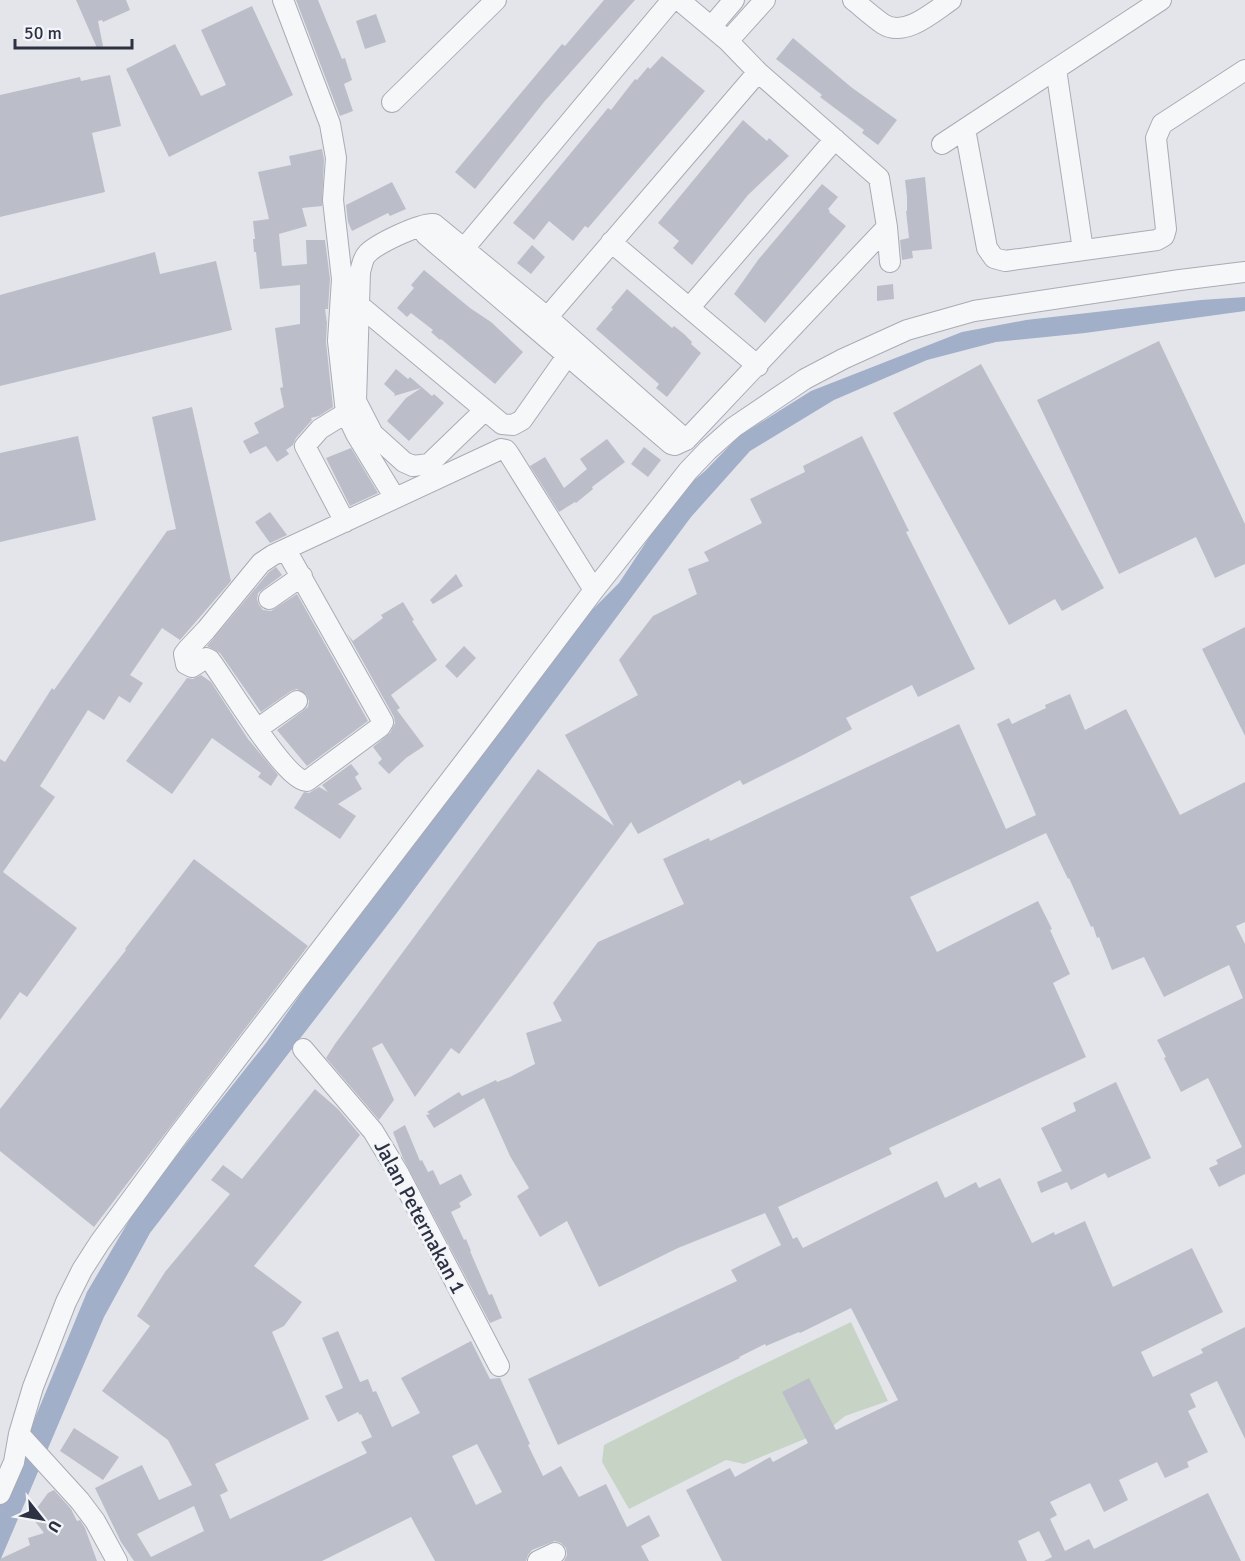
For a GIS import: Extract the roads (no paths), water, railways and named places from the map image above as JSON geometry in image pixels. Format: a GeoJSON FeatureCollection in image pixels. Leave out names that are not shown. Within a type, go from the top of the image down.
{"type":"FeatureCollection","features":[{"type":"Feature","properties":{"kind":"street"},"geometry":{"type":"LineString","coordinates":[[283,0],[330,124],[336,158],[333,200],[342,279],[338,341],[346,413],[356,434],[395,498]]}},
{"type":"Feature","properties":{"kind":"street"},"geometry":{"type":"LineString","coordinates":[[392,102],[496,0]]}},
{"type":"Feature","properties":{"kind":"street"},"geometry":{"type":"LineString","coordinates":[[460,253],[672,0]]}},
{"type":"Feature","properties":{"kind":"street"},"geometry":{"type":"LineString","coordinates":[[679,0],[728,41],[758,72],[879,178],[890,262]]}},
{"type":"Feature","properties":{"kind":"street"},"geometry":{"type":"LineString","coordinates":[[711,27],[734,0]]}},
{"type":"Feature","properties":{"kind":"street"},"geometry":{"type":"LineString","coordinates":[[728,41],[765,0]]}},
{"type":"Feature","properties":{"kind":"street"},"geometry":{"type":"LineString","coordinates":[[854,0],[885,26],[900,29],[914,24],[951,0]]}},
{"type":"Feature","properties":{"kind":"street"},"geometry":{"type":"LineString","coordinates":[[942,144],[1161,0]]}},
{"type":"Feature","properties":{"kind":"street"},"geometry":{"type":"LineString","coordinates":[[1056,69],[1083,250]]}},
{"type":"Feature","properties":{"kind":"street"},"geometry":{"type":"LineString","coordinates":[[542,323],[758,72]]}},
{"type":"Feature","properties":{"kind":"street"},"geometry":{"type":"LineString","coordinates":[[965,129],[987,248],[994,258],[1005,261],[1157,240],[1164,236],[1166,229],[1156,138],[1158,131],[1162,124],[1243,75]]}},
{"type":"Feature","properties":{"kind":"street"},"geometry":{"type":"LineString","coordinates":[[690,307],[834,139]]}},
{"type":"Feature","properties":{"kind":"street"},"geometry":{"type":"LineString","coordinates":[[485,410],[429,464],[413,466],[404,462],[373,434],[356,400],[360,272],[368,253],[417,228],[434,224],[460,253],[570,349],[686,440],[887,227]]}},
{"type":"Feature","properties":{"kind":"street"},"geometry":{"type":"LineString","coordinates":[[611,242],[758,366]]}},
{"type":"Feature","properties":{"kind":"street"},"geometry":{"type":"LineString","coordinates":[[0,1494],[24,1439],[33,1387],[66,1302],[82,1270],[100,1242],[180,1133],[594,590],[688,471],[708,450],[734,427],[772,400],[843,359],[907,330],[974,312],[1168,281],[1245,272]]}},
{"type":"Feature","properties":{"kind":"street"},"geometry":{"type":"LineString","coordinates":[[359,305],[502,424],[513,425],[522,420],[570,349]]}},
{"type":"Feature","properties":{"kind":"street"},"geometry":{"type":"LineString","coordinates":[[345,522],[305,446],[320,429],[346,413]]}},
{"type":"Feature","properties":{"kind":"street"},"geometry":{"type":"LineString","coordinates":[[286,550],[381,719],[382,725],[307,782],[299,780],[257,729],[210,660],[206,658],[192,667],[186,664],[184,654],[261,564],[273,555],[501,449],[506,450],[594,590]]}},
{"type":"Feature","properties":{"kind":"street"},"geometry":{"type":"LineString","coordinates":[[269,599],[302,576]]}},
{"type":"Feature","properties":{"kind":"street"},"geometry":{"type":"LineString","coordinates":[[257,729],[297,701]]}},
{"type":"Feature","properties":{"kind":"street","name":"Jalan Peternakan 1"},"geometry":{"type":"LineString","coordinates":[[303,1049],[373,1131],[389,1157],[499,1366]]}},
{"type":"Feature","properties":{"kind":"street"},"geometry":{"type":"LineString","coordinates":[[24,1439],[67,1485],[95,1521],[117,1561]]}},
{"type":"Feature","properties":{"kind":"water"},"geometry":{"type":"Polygon","coordinates":[[[1245,297],[1245,311],[1085,333],[996,342],[927,360],[834,400],[750,451],[691,517],[396,914],[150,1233],[104,1317],[0,1561],[0,1503],[87,1292],[140,1202],[266,1043],[387,871],[467,773],[591,611],[619,583],[678,494],[705,471],[739,436],[811,391],[962,332],[1026,320],[1245,297]]]}}]}
